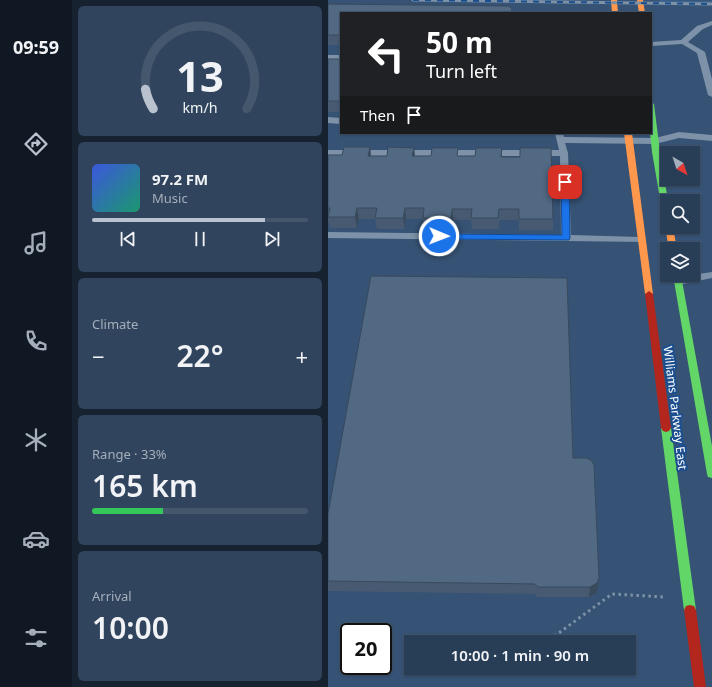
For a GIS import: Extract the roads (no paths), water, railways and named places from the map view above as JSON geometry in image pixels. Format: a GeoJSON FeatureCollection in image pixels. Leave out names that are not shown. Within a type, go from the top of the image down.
{"type":"FeatureCollection","features":[{"type":"Feature","properties":{"kind":"main road"},"geometry":{"type":"LineString","coordinates":[[614,0],[616,12]]}},
{"type":"Feature","properties":{"kind":"main road"},"geometry":{"type":"LineString","coordinates":[[640,0],[642,12]]}},
{"type":"Feature","properties":{"kind":"main road"},"geometry":{"type":"LineString","coordinates":[[652,113],[663,194]]}},
{"type":"Feature","properties":{"kind":"main road","name":"Williams Parkway East"},"geometry":{"type":"LineString","coordinates":[[628,137],[700,687]]}},
{"type":"Feature","properties":{"kind":"main road","name":"Williams Parkway East"},"geometry":{"type":"LineString","coordinates":[[679,282],[712,474]]}},
{"type":"Feature","properties":{"kind":"lane"},"geometry":{"type":"LineString","coordinates":[[683,42],[705,24],[712,23]]}},
{"type":"Feature","properties":{"kind":"lane"},"geometry":{"type":"LineString","coordinates":[[652,44],[683,42],[701,52],[712,95]]}},
{"type":"Feature","properties":{"kind":"lane"},"geometry":{"type":"LineString","coordinates":[[328,58],[340,58]]}},
{"type":"Feature","properties":{"kind":"lane"},"geometry":{"type":"LineString","coordinates":[[328,120],[340,121]]}},
{"type":"Feature","properties":{"kind":"lane"},"geometry":{"type":"LineString","coordinates":[[566,238],[564,154],[559,137],[628,137],[655,141],[679,135],[712,138]]}},
{"type":"Feature","properties":{"kind":"lane"},"geometry":{"type":"LineString","coordinates":[[328,153],[564,154]]}},
{"type":"Feature","properties":{"kind":"lane"},"geometry":{"type":"LineString","coordinates":[[328,235],[641,240]]}},
{"type":"Feature","properties":{"kind":"lane"},"geometry":{"type":"LineString","coordinates":[[700,276],[712,275]]}},
{"type":"Feature","properties":{"kind":"waterway"},"geometry":{"type":"LineString","coordinates":[[661,1],[712,2]]}},
{"type":"Feature","properties":{"kind":"railway"},"geometry":{"type":"LineString","coordinates":[[413,0],[712,4]]}}]}
